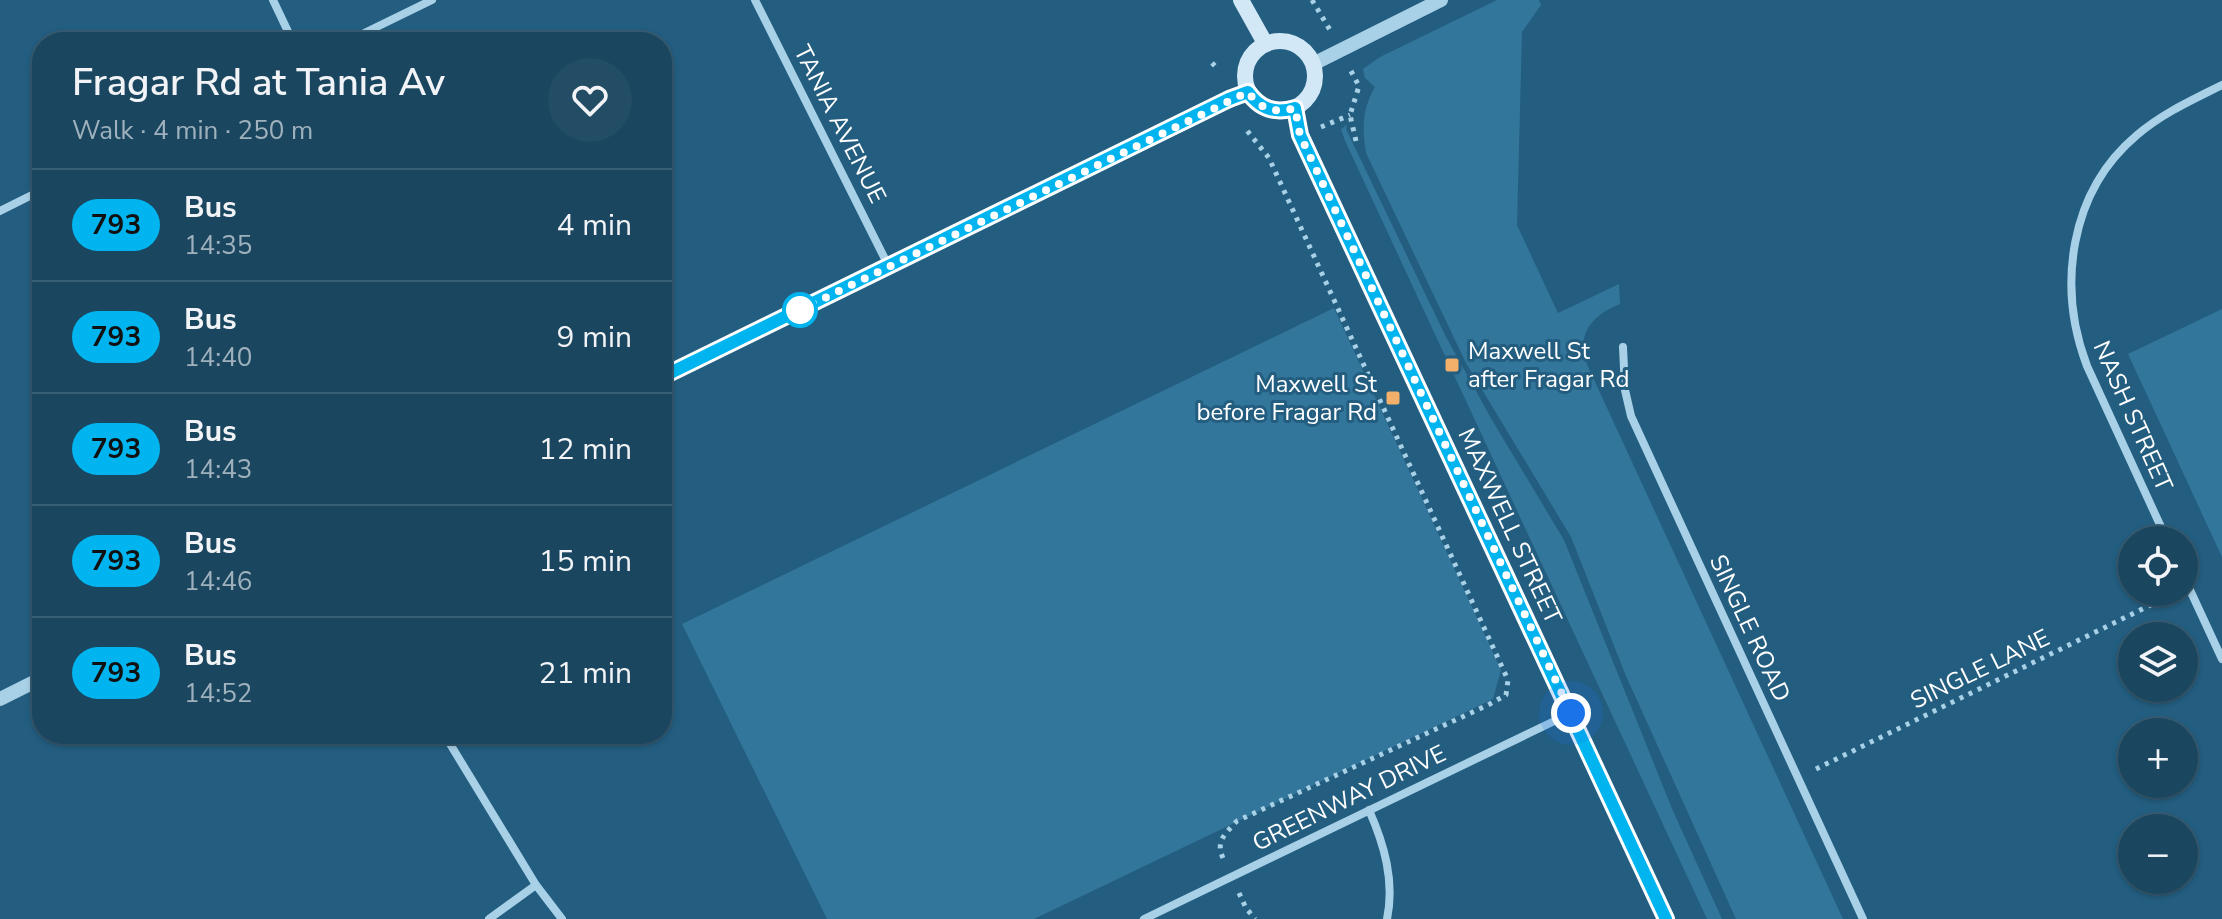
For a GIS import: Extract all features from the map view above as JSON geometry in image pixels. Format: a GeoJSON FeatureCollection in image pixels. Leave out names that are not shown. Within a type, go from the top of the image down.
{"type":"FeatureCollection","features":[{"type":"Feature","properties":{"kind":"main road"},"geometry":{"type":"LineString","coordinates":[[1241,0],[1265,43]]}},
{"type":"Feature","properties":{"kind":"main road"},"geometry":{"type":"LineString","coordinates":[[1288,41],[1299,46],[1313,64],[1314,85],[1304,102],[1295,108],[1285,111],[1263,108],[1248,92],[1244,81],[1245,69],[1249,58],[1265,43],[1288,41]]}},
{"type":"Feature","properties":{"kind":"main road","name":"MAXWELL STREET"},"geometry":{"type":"LineString","coordinates":[[1295,108],[1300,135],[1666,919]]}},
{"type":"Feature","properties":{"kind":"street"},"geometry":{"type":"LineString","coordinates":[[273,0],[288,32]]}},
{"type":"Feature","properties":{"kind":"street"},"geometry":{"type":"LineString","coordinates":[[366,32],[432,0]]}},
{"type":"Feature","properties":{"kind":"street","name":"TANIA AVENUE"},"geometry":{"type":"LineString","coordinates":[[755,0],[889,267]]}},
{"type":"Feature","properties":{"kind":"street"},"geometry":{"type":"LineString","coordinates":[[1313,64],[1441,0]]}},
{"type":"Feature","properties":{"kind":"street","name":"NASH STREET"},"geometry":{"type":"LineString","coordinates":[[2161,526],[2078,342],[2070,294],[2073,248],[2096,184],[2122,150],[2174,108],[2222,85]]}},
{"type":"Feature","properties":{"kind":"street"},"geometry":{"type":"LineString","coordinates":[[672,372],[1248,92]]}},
{"type":"Feature","properties":{"kind":"street"},"geometry":{"type":"LineString","coordinates":[[0,211],[32,195]]}},
{"type":"Feature","properties":{"kind":"street","name":"SINGLE ROAD"},"geometry":{"type":"LineString","coordinates":[[1623,347],[1625,390],[1631,416],[1863,919]]}},
{"type":"Feature","properties":{"kind":"street"},"geometry":{"type":"LineString","coordinates":[[2197,606],[2222,659]]}},
{"type":"Feature","properties":{"kind":"street"},"geometry":{"type":"LineString","coordinates":[[0,699],[32,683]]}},
{"type":"Feature","properties":{"kind":"street","name":"GREENWAY DRIVE"},"geometry":{"type":"LineString","coordinates":[[1144,919],[1571,713]]}},
{"type":"Feature","properties":{"kind":"street"},"geometry":{"type":"LineString","coordinates":[[450,744],[536,885],[562,919]]}},
{"type":"Feature","properties":{"kind":"street"},"geometry":{"type":"LineString","coordinates":[[1369,810],[1381,837],[1389,871],[1387,919]]}},
{"type":"Feature","properties":{"kind":"street"},"geometry":{"type":"LineString","coordinates":[[489,919],[536,885]]}},
{"type":"Feature","properties":{"kind":"path"},"geometry":{"type":"LineString","coordinates":[[1312,0],[1318,9]]}},
{"type":"Feature","properties":{"kind":"path"},"geometry":{"type":"LineString","coordinates":[[1212,63],[1218,69]]}},
{"type":"Feature","properties":{"kind":"path"},"geometry":{"type":"LineString","coordinates":[[1356,141],[1350,115],[1359,86]]}},
{"type":"Feature","properties":{"kind":"path"},"geometry":{"type":"LineString","coordinates":[[1219,849],[1221,838],[1237,821],[1488,705],[1506,695],[1508,680],[1265,153],[1245,128]]}},
{"type":"Feature","properties":{"kind":"path","name":"SINGLE LANE"},"geometry":{"type":"LineString","coordinates":[[1797,778],[2149,606]]}},
{"type":"Feature","properties":{"kind":"path"},"geometry":{"type":"LineString","coordinates":[[1246,908],[1255,919]]}},
{"type":"Feature","properties":{"kind":"shaded area"},"geometry":{"type":"Polygon","coordinates":[[[1497,0],[1539,0],[1541,5],[1522,32],[1517,225],[1558,313],[1619,284],[1620,304],[1591,324],[1584,339],[1584,358],[1843,919],[1736,919],[1626,676],[1571,537],[1466,363],[1366,153],[1364,119],[1375,87],[1365,78],[1363,69],[1380,57],[1497,0]]]}},
{"type":"Feature","properties":{"kind":"shaded area"},"geometry":{"type":"Polygon","coordinates":[[[1347,124],[1346,129],[1445,335],[1564,540],[1673,811],[1722,919],[1707,919],[1346,143],[1341,130],[1347,124]]]}},
{"type":"Feature","properties":{"kind":"shaded area"},"geometry":{"type":"Polygon","coordinates":[[[1334,308],[1501,670],[1493,699],[1034,919],[827,919],[682,624],[1334,308]]]}},
{"type":"Feature","properties":{"kind":"shaded area"},"geometry":{"type":"Polygon","coordinates":[[[2222,309],[2222,557],[2128,354],[2222,309]]]}},
{"type":"Feature","properties":{"kind":"bus line","name":"793"},"geometry":{"type":"LineString","coordinates":[[672,372],[1229,99],[1248,92],[1263,108],[1285,111],[1295,108],[1300,135],[1666,919]]}},
{"type":"Feature","properties":{"kind":"place","name":"Maxwell St after Fragar Rd"},"geometry":{"type":"Point","coordinates":[1452,365]}},
{"type":"Feature","properties":{"kind":"place","name":"Maxwell St before Fragar Rd"},"geometry":{"type":"Point","coordinates":[1393,398]}},
{"type":"Feature","properties":{"kind":"route"},"geometry":{"type":"LineString","coordinates":[[800,310],[1229,99],[1248,92],[1263,108],[1285,111],[1295,108],[1300,135],[1571,713]]}}]}
